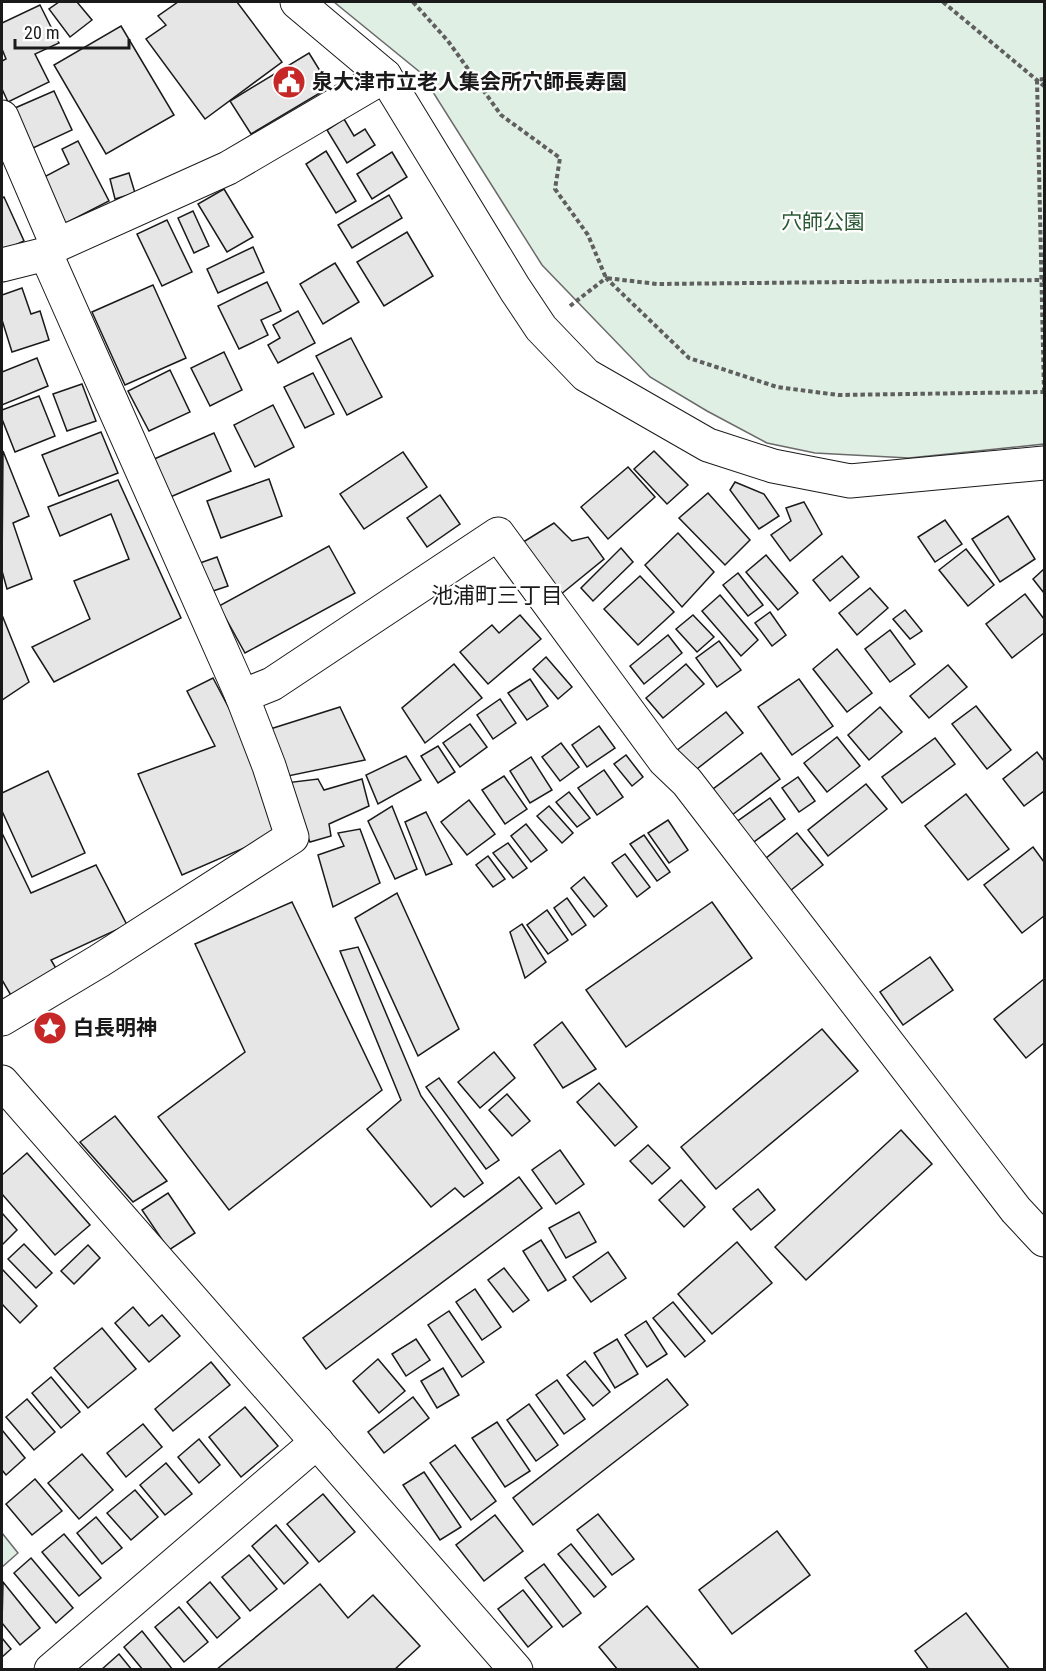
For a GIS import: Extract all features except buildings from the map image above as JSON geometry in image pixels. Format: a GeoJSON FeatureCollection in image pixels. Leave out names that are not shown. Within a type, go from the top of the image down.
{"type":"FeatureCollection","features":[{"type":"Feature","properties":{"kind":"street"},"geometry":{"type":"LineString","coordinates":[[297,2],[385,76],[514,289],[541,328],[586,375],[708,445],[773,466],[850,481],[1044,463]]}},
{"type":"Feature","properties":{"kind":"street"},"geometry":{"type":"LineString","coordinates":[[2,265],[51,249],[228,168],[385,76]]}},
{"type":"Feature","properties":{"kind":"street"},"geometry":{"type":"LineString","coordinates":[[2,117],[51,249],[242,696],[292,837],[99,961],[2,1019]]}},
{"type":"Feature","properties":{"kind":"street"},"geometry":{"type":"LineString","coordinates":[[242,696],[272,684],[498,534],[664,760],[687,782],[1016,1210],[1044,1240]]}},
{"type":"Feature","properties":{"kind":"street"},"geometry":{"type":"LineString","coordinates":[[2,1082],[516,1670]]}},
{"type":"Feature","properties":{"kind":"street"},"geometry":{"type":"LineString","coordinates":[[51,1670],[318,1443]]}},
{"type":"Feature","properties":{"kind":"path"},"geometry":{"type":"LineString","coordinates":[[413,2],[448,40],[501,115],[560,158],[555,189],[588,235],[606,278],[688,358],[777,387],[838,395],[1044,392],[1037,80]]}},
{"type":"Feature","properties":{"kind":"path"},"geometry":{"type":"LineString","coordinates":[[943,2],[1044,86]]}},
{"type":"Feature","properties":{"kind":"path"},"geometry":{"type":"LineString","coordinates":[[1037,80],[1044,79]]}},
{"type":"Feature","properties":{"kind":"path"},"geometry":{"type":"LineString","coordinates":[[541,328],[606,278],[657,284],[1043,280]]}},
{"type":"Feature","properties":{"kind":"green space","name":"穴師公園"},"geometry":{"type":"Polygon","coordinates":[[[334,2],[1044,2],[1044,444],[909,458],[815,453],[767,443],[650,377],[542,265],[421,73],[334,2]]]}},
{"type":"Feature","properties":{"kind":"green space"},"geometry":{"type":"Polygon","coordinates":[[[2,1533],[18,1553],[2,1567],[2,1533]]]}},
{"type":"Feature","properties":{"kind":"place","name":"泉大津市立老人集会所穴師長寿園"},"geometry":{"type":"Point","coordinates":[289,82]}},
{"type":"Feature","properties":{"kind":"place","name":"白長明神"},"geometry":{"type":"Point","coordinates":[50,1028]}},
{"type":"Feature","properties":{"kind":"district","name":"池浦町三丁目"},"geometry":{"type":"Point","coordinates":[497,595]}}]}
